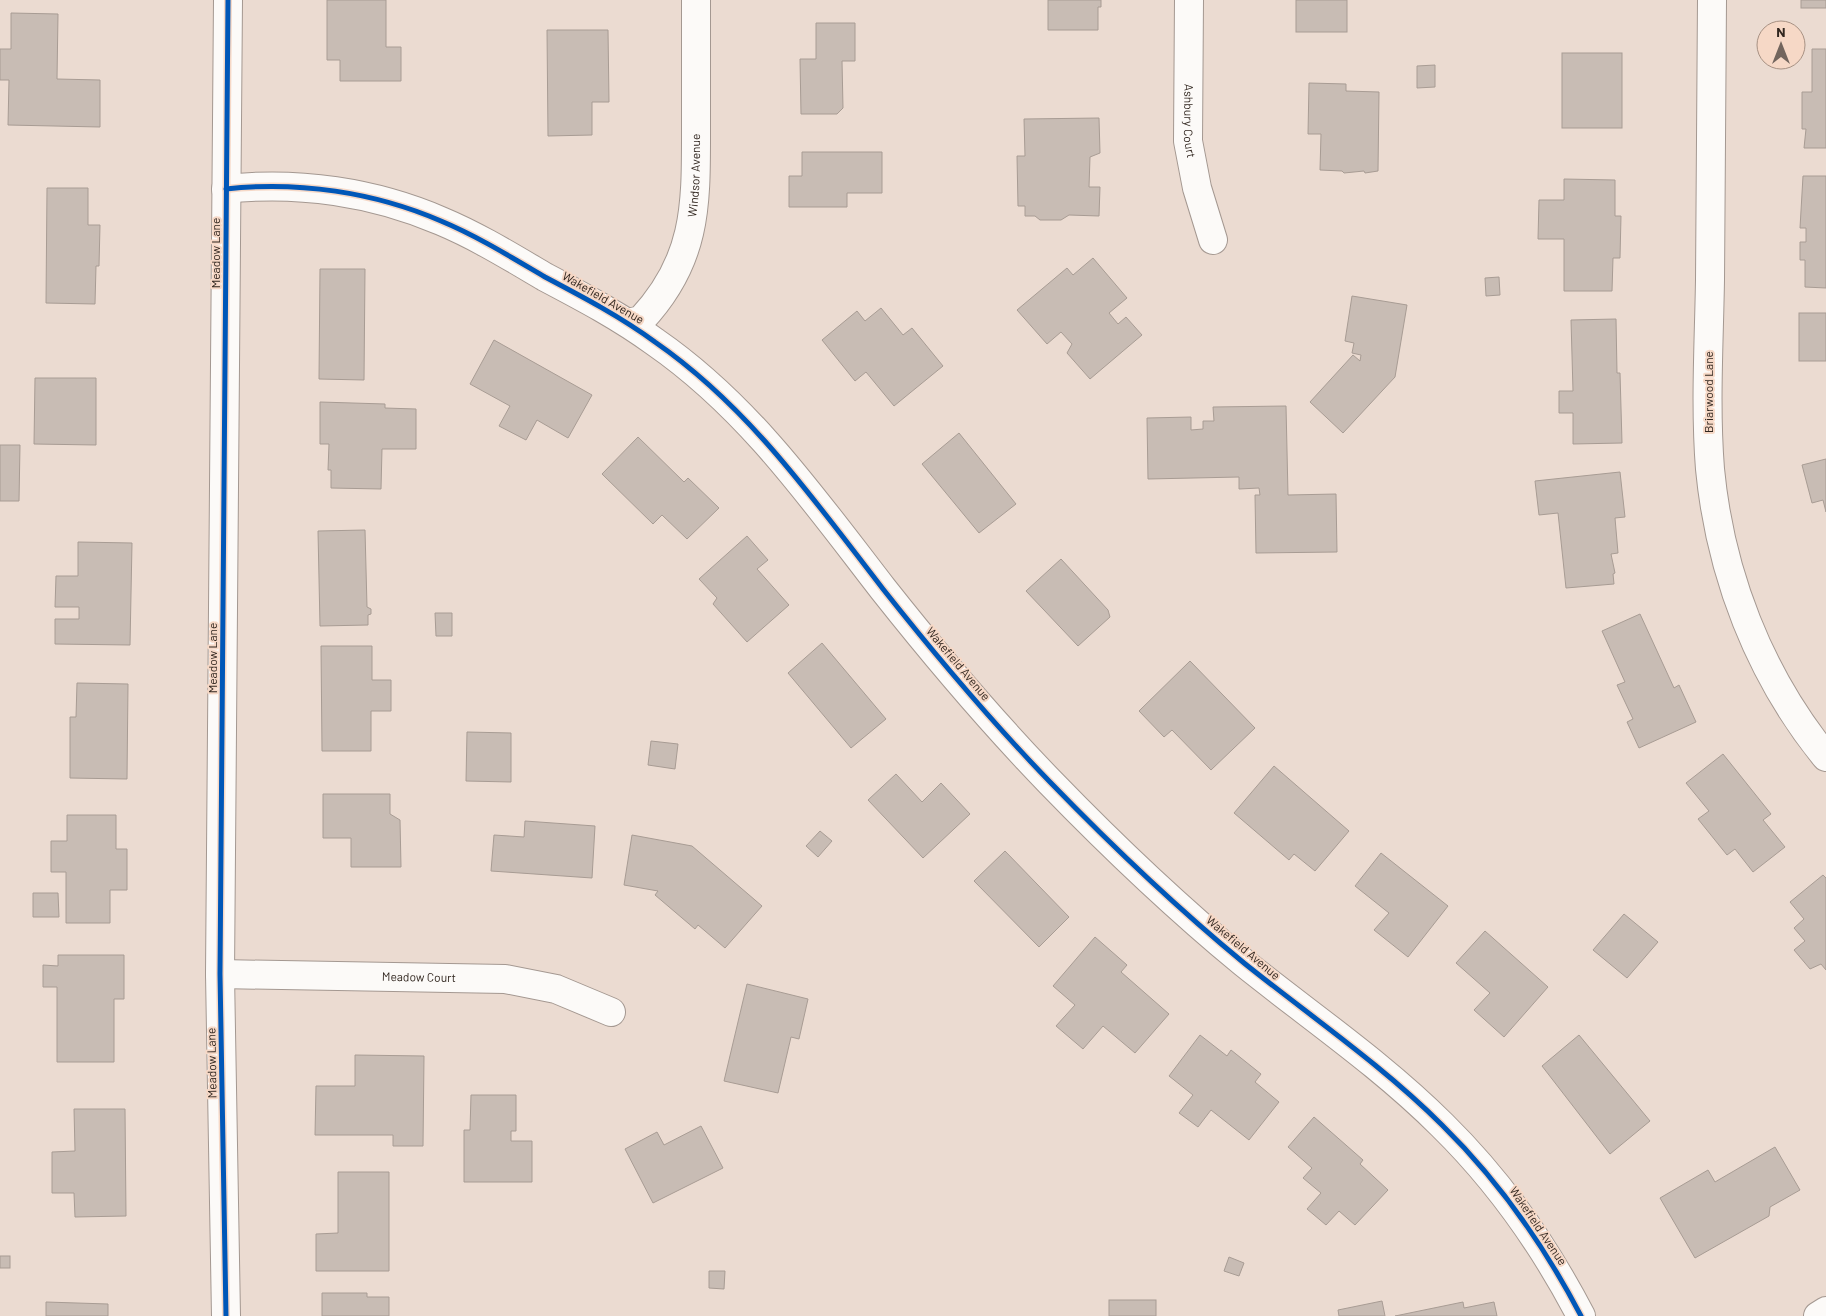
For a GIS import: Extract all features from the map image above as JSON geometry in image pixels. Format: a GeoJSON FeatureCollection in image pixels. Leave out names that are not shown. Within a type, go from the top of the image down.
{"type":"FeatureCollection","features":[{"type":"Feature","properties":{"kind":"street","name":"Meadow Lane"},"geometry":{"type":"LineString","coordinates":[[226,1316],[220,974],[228,0]]}},
{"type":"Feature","properties":{"kind":"street","name":"Windsor Avenue"},"geometry":{"type":"LineString","coordinates":[[628,323],[641,320],[670,282],[683,256],[692,228],[696,190],[696,0]]}},
{"type":"Feature","properties":{"kind":"street","name":"Ashbury Court"},"geometry":{"type":"LineString","coordinates":[[1189,0],[1188,141],[1198,188],[1213,240]]}},
{"type":"Feature","properties":{"kind":"street","name":"Briarwood Lane"},"geometry":{"type":"LineString","coordinates":[[1712,0],[1709,432],[1715,505],[1731,576],[1756,645],[1791,709],[1826,757]]}},
{"type":"Feature","properties":{"kind":"street","name":"Wakefield Avenue"},"geometry":{"type":"LineString","coordinates":[[226,189],[277,187],[340,192],[412,210],[468,233],[628,323],[690,368],[739,412],[762,436],[937,656],[1022,752],[1112,844],[1240,960],[1414,1099],[1475,1159],[1536,1237],[1581,1316]]}},
{"type":"Feature","properties":{"kind":"street","name":"Meadow Court"},"geometry":{"type":"LineString","coordinates":[[220,974],[505,979],[556,989],[611,1012]]}},
{"type":"Feature","properties":{"kind":"street"},"geometry":{"type":"LineString","coordinates":[[1818,1316],[1826,1311]]}},
{"type":"Feature","properties":{"kind":"building"},"geometry":{"type":"Polygon","coordinates":[[[327,0],[386,0],[386,47],[401,47],[401,81],[340,81],[340,60],[327,60],[327,0]]]}},
{"type":"Feature","properties":{"kind":"building"},"geometry":{"type":"Polygon","coordinates":[[[1048,0],[1101,0],[1101,7],[1098,7],[1098,30],[1048,30],[1048,0]]]}},
{"type":"Feature","properties":{"kind":"building"},"geometry":{"type":"Polygon","coordinates":[[[1296,0],[1347,0],[1347,32],[1296,32],[1296,0]]]}},
{"type":"Feature","properties":{"kind":"building"},"geometry":{"type":"Polygon","coordinates":[[[1801,0],[1826,0],[1826,8],[1801,8],[1801,0]]]}},
{"type":"Feature","properties":{"kind":"building"},"geometry":{"type":"Polygon","coordinates":[[[11,13],[58,14],[57,79],[100,80],[100,127],[8,125],[9,80],[0,80],[0,49],[11,49],[11,13]]]}},
{"type":"Feature","properties":{"kind":"building"},"geometry":{"type":"Polygon","coordinates":[[[816,23],[855,23],[855,61],[842,61],[843,108],[837,114],[801,114],[800,59],[816,59],[816,23]]]}},
{"type":"Feature","properties":{"kind":"building"},"geometry":{"type":"Polygon","coordinates":[[[547,30],[608,30],[609,102],[592,102],[592,135],[548,136],[547,30]]]}},
{"type":"Feature","properties":{"kind":"building"},"geometry":{"type":"Polygon","coordinates":[[[1812,49],[1826,49],[1826,148],[1804,148],[1806,129],[1802,129],[1802,92],[1812,92],[1812,49]]]}},
{"type":"Feature","properties":{"kind":"building"},"geometry":{"type":"Polygon","coordinates":[[[1562,53],[1622,53],[1622,128],[1562,128],[1562,53]]]}},
{"type":"Feature","properties":{"kind":"building"},"geometry":{"type":"Polygon","coordinates":[[[1435,65],[1435,87],[1417,88],[1417,66],[1435,65]]]}},
{"type":"Feature","properties":{"kind":"building"},"geometry":{"type":"Polygon","coordinates":[[[1309,83],[1346,84],[1346,91],[1379,92],[1378,171],[1344,173],[1342,171],[1320,170],[1321,134],[1308,134],[1309,83]]]}},
{"type":"Feature","properties":{"kind":"building"},"geometry":{"type":"Polygon","coordinates":[[[1099,118],[1100,153],[1090,157],[1089,187],[1100,187],[1099,216],[1069,215],[1061,220],[1040,220],[1035,216],[1025,216],[1025,206],[1018,206],[1017,156],[1025,156],[1024,119],[1099,118]]]}},
{"type":"Feature","properties":{"kind":"building"},"geometry":{"type":"Polygon","coordinates":[[[802,152],[882,152],[882,193],[847,193],[847,207],[789,207],[789,176],[802,176],[802,152]]]}},
{"type":"Feature","properties":{"kind":"building"},"geometry":{"type":"Polygon","coordinates":[[[1803,176],[1826,176],[1826,288],[1805,287],[1805,260],[1800,260],[1800,242],[1806,242],[1806,228],[1800,228],[1803,176]]]}},
{"type":"Feature","properties":{"kind":"building"},"geometry":{"type":"Polygon","coordinates":[[[1564,179],[1615,180],[1615,216],[1621,216],[1620,258],[1613,258],[1612,291],[1564,291],[1564,239],[1538,239],[1539,200],[1564,200],[1564,179]]]}},
{"type":"Feature","properties":{"kind":"building"},"geometry":{"type":"Polygon","coordinates":[[[47,188],[88,188],[88,225],[100,225],[99,266],[96,266],[95,304],[46,303],[47,188]]]}},
{"type":"Feature","properties":{"kind":"building"},"geometry":{"type":"Polygon","coordinates":[[[1093,258],[1127,298],[1109,313],[1118,324],[1126,317],[1142,335],[1090,379],[1067,353],[1072,344],[1061,332],[1047,344],[1017,310],[1067,268],[1073,275],[1093,258]]]}},
{"type":"Feature","properties":{"kind":"building"},"geometry":{"type":"Polygon","coordinates":[[[320,269],[365,269],[364,380],[319,379],[320,269]]]}},
{"type":"Feature","properties":{"kind":"building"},"geometry":{"type":"Polygon","coordinates":[[[1499,277],[1500,295],[1486,296],[1485,278],[1499,277]]]}},
{"type":"Feature","properties":{"kind":"building"},"geometry":{"type":"Polygon","coordinates":[[[1352,296],[1407,305],[1395,377],[1343,433],[1310,402],[1353,355],[1360,361],[1361,355],[1352,353],[1354,343],[1345,341],[1352,296]]]}},
{"type":"Feature","properties":{"kind":"building"},"geometry":{"type":"Polygon","coordinates":[[[881,308],[903,335],[912,328],[943,366],[894,406],[866,372],[855,381],[822,340],[857,311],[865,321],[881,308]]]}},
{"type":"Feature","properties":{"kind":"building"},"geometry":{"type":"Polygon","coordinates":[[[1799,313],[1826,313],[1826,361],[1799,361],[1799,313]]]}},
{"type":"Feature","properties":{"kind":"building"},"geometry":{"type":"Polygon","coordinates":[[[1616,319],[1617,373],[1620,373],[1622,443],[1573,444],[1573,413],[1559,413],[1559,391],[1573,391],[1571,320],[1616,319]]]}},
{"type":"Feature","properties":{"kind":"building"},"geometry":{"type":"Polygon","coordinates":[[[494,340],[592,395],[568,438],[537,420],[526,440],[499,426],[510,406],[470,384],[494,340]]]}},
{"type":"Feature","properties":{"kind":"building"},"geometry":{"type":"Polygon","coordinates":[[[35,378],[96,378],[96,445],[34,444],[35,378]]]}},
{"type":"Feature","properties":{"kind":"building"},"geometry":{"type":"Polygon","coordinates":[[[320,402],[385,404],[385,408],[416,409],[416,449],[382,449],[381,489],[331,488],[331,470],[328,470],[329,444],[320,444],[320,402]]]}},
{"type":"Feature","properties":{"kind":"building"},"geometry":{"type":"Polygon","coordinates":[[[1286,406],[1288,495],[1336,494],[1337,552],[1256,553],[1255,495],[1260,495],[1259,488],[1239,489],[1239,477],[1148,479],[1147,418],[1191,417],[1191,430],[1203,429],[1203,421],[1214,421],[1213,407],[1286,406]]]}},
{"type":"Feature","properties":{"kind":"building"},"geometry":{"type":"Polygon","coordinates":[[[959,433],[1016,504],[979,533],[922,464],[959,433]]]}},
{"type":"Feature","properties":{"kind":"building"},"geometry":{"type":"Polygon","coordinates":[[[638,437],[684,482],[688,478],[719,508],[687,539],[662,515],[653,524],[602,474],[638,437]]]}},
{"type":"Feature","properties":{"kind":"building"},"geometry":{"type":"Polygon","coordinates":[[[0,445],[20,445],[19,501],[0,501],[0,445]]]}},
{"type":"Feature","properties":{"kind":"building"},"geometry":{"type":"Polygon","coordinates":[[[1826,459],[1826,512],[1823,500],[1812,503],[1802,465],[1826,459]]]}},
{"type":"Feature","properties":{"kind":"building"},"geometry":{"type":"Polygon","coordinates":[[[1620,472],[1625,517],[1615,518],[1618,553],[1611,554],[1615,573],[1613,574],[1614,584],[1566,588],[1558,513],[1539,515],[1535,481],[1620,472]]]}},
{"type":"Feature","properties":{"kind":"building"},"geometry":{"type":"Polygon","coordinates":[[[365,530],[367,607],[371,609],[371,614],[368,615],[368,625],[320,626],[318,531],[365,530]]]}},
{"type":"Feature","properties":{"kind":"building"},"geometry":{"type":"Polygon","coordinates":[[[747,536],[768,560],[757,569],[789,605],[747,642],[713,604],[717,598],[699,579],[747,536]]]}},
{"type":"Feature","properties":{"kind":"building"},"geometry":{"type":"Polygon","coordinates":[[[78,542],[132,543],[130,645],[55,644],[55,619],[79,619],[79,607],[55,607],[56,576],[78,576],[78,542]]]}},
{"type":"Feature","properties":{"kind":"building"},"geometry":{"type":"Polygon","coordinates":[[[1061,559],[1108,610],[1110,617],[1078,646],[1026,591],[1061,559]]]}},
{"type":"Feature","properties":{"kind":"building"},"geometry":{"type":"Polygon","coordinates":[[[435,613],[452,613],[452,636],[436,636],[435,613]]]}},
{"type":"Feature","properties":{"kind":"building"},"geometry":{"type":"Polygon","coordinates":[[[1640,614],[1674,688],[1679,685],[1696,722],[1639,748],[1627,722],[1633,719],[1617,685],[1625,682],[1602,631],[1640,614]]]}},
{"type":"Feature","properties":{"kind":"building"},"geometry":{"type":"Polygon","coordinates":[[[822,643],[886,719],[851,748],[788,673],[822,643]]]}},
{"type":"Feature","properties":{"kind":"building"},"geometry":{"type":"Polygon","coordinates":[[[321,646],[372,646],[372,680],[391,680],[391,711],[371,711],[371,751],[322,751],[321,646]]]}},
{"type":"Feature","properties":{"kind":"building"},"geometry":{"type":"Polygon","coordinates":[[[1190,661],[1255,728],[1211,770],[1172,730],[1164,737],[1139,711],[1190,661]]]}},
{"type":"Feature","properties":{"kind":"building"},"geometry":{"type":"Polygon","coordinates":[[[77,683],[128,684],[127,779],[70,778],[70,717],[76,717],[77,683]]]}},
{"type":"Feature","properties":{"kind":"building"},"geometry":{"type":"Polygon","coordinates":[[[467,732],[511,733],[511,782],[466,781],[467,732]]]}},
{"type":"Feature","properties":{"kind":"building"},"geometry":{"type":"Polygon","coordinates":[[[651,741],[678,744],[675,769],[648,765],[651,741]]]}},
{"type":"Feature","properties":{"kind":"building"},"geometry":{"type":"Polygon","coordinates":[[[1723,754],[1771,814],[1763,820],[1785,847],[1753,872],[1735,849],[1727,855],[1698,819],[1709,811],[1686,783],[1723,754]]]}},
{"type":"Feature","properties":{"kind":"building"},"geometry":{"type":"Polygon","coordinates":[[[1274,766],[1349,831],[1315,871],[1294,854],[1289,860],[1234,813],[1274,766]]]}},
{"type":"Feature","properties":{"kind":"building"},"geometry":{"type":"Polygon","coordinates":[[[896,774],[922,802],[941,783],[970,814],[923,858],[868,800],[896,774]]]}},
{"type":"Feature","properties":{"kind":"building"},"geometry":{"type":"Polygon","coordinates":[[[323,794],[390,794],[390,814],[400,820],[401,867],[351,867],[351,838],[323,838],[323,794]]]}},
{"type":"Feature","properties":{"kind":"building"},"geometry":{"type":"Polygon","coordinates":[[[67,815],[116,815],[116,849],[127,849],[127,890],[110,890],[110,923],[66,923],[66,872],[51,872],[51,841],[67,841],[67,815]]]}},
{"type":"Feature","properties":{"kind":"building"},"geometry":{"type":"Polygon","coordinates":[[[525,821],[595,826],[592,878],[491,871],[494,835],[524,837],[525,821]]]}},
{"type":"Feature","properties":{"kind":"building"},"geometry":{"type":"Polygon","coordinates":[[[820,831],[832,841],[818,857],[806,846],[820,831]]]}},
{"type":"Feature","properties":{"kind":"building"},"geometry":{"type":"Polygon","coordinates":[[[632,835],[692,846],[762,906],[725,948],[698,925],[695,929],[655,895],[658,891],[624,885],[632,835]]]}},
{"type":"Feature","properties":{"kind":"building"},"geometry":{"type":"Polygon","coordinates":[[[1005,851],[1069,917],[1039,947],[974,881],[1005,851]]]}},
{"type":"Feature","properties":{"kind":"building"},"geometry":{"type":"Polygon","coordinates":[[[1381,853],[1448,906],[1408,957],[1374,930],[1389,913],[1355,886],[1381,853]]]}},
{"type":"Feature","properties":{"kind":"building"},"geometry":{"type":"Polygon","coordinates":[[[1823,875],[1826,878],[1826,970],[1821,964],[1810,969],[1794,950],[1805,941],[1794,928],[1804,919],[1790,902],[1823,875]]]}},
{"type":"Feature","properties":{"kind":"building"},"geometry":{"type":"Polygon","coordinates":[[[33,893],[58,893],[59,917],[33,917],[33,893]]]}},
{"type":"Feature","properties":{"kind":"building"},"geometry":{"type":"Polygon","coordinates":[[[1624,914],[1658,942],[1627,978],[1593,950],[1624,914]]]}},
{"type":"Feature","properties":{"kind":"building"},"geometry":{"type":"Polygon","coordinates":[[[1485,931],[1548,987],[1504,1037],[1474,1010],[1490,993],[1456,963],[1485,931]]]}},
{"type":"Feature","properties":{"kind":"building"},"geometry":{"type":"Polygon","coordinates":[[[1095,937],[1127,965],[1121,972],[1169,1014],[1135,1053],[1103,1026],[1083,1049],[1056,1026],[1075,1005],[1053,986],[1095,937]]]}},
{"type":"Feature","properties":{"kind":"building"},"geometry":{"type":"Polygon","coordinates":[[[58,955],[124,955],[124,999],[114,999],[114,1062],[57,1062],[57,987],[43,987],[43,965],[58,966],[58,955]]]}},
{"type":"Feature","properties":{"kind":"building"},"geometry":{"type":"Polygon","coordinates":[[[747,984],[808,999],[799,1039],[791,1037],[778,1093],[724,1081],[747,984]]]}},
{"type":"Feature","properties":{"kind":"building"},"geometry":{"type":"Polygon","coordinates":[[[1200,1035],[1227,1056],[1231,1050],[1261,1074],[1255,1082],[1279,1102],[1249,1140],[1211,1110],[1198,1127],[1179,1113],[1193,1095],[1169,1076],[1200,1035]]]}},
{"type":"Feature","properties":{"kind":"building"},"geometry":{"type":"Polygon","coordinates":[[[1579,1035],[1650,1121],[1610,1154],[1542,1066],[1579,1035]]]}},
{"type":"Feature","properties":{"kind":"building"},"geometry":{"type":"Polygon","coordinates":[[[355,1055],[424,1056],[423,1146],[393,1146],[393,1135],[315,1135],[316,1086],[355,1086],[355,1055]]]}},
{"type":"Feature","properties":{"kind":"building"},"geometry":{"type":"Polygon","coordinates":[[[471,1095],[516,1095],[516,1131],[511,1131],[511,1141],[532,1141],[532,1182],[464,1182],[464,1130],[470,1130],[471,1095]]]}},
{"type":"Feature","properties":{"kind":"building"},"geometry":{"type":"Polygon","coordinates":[[[74,1109],[125,1109],[126,1216],[75,1217],[74,1193],[52,1193],[52,1152],[75,1151],[74,1109]]]}},
{"type":"Feature","properties":{"kind":"building"},"geometry":{"type":"Polygon","coordinates":[[[1314,1117],[1363,1160],[1360,1164],[1388,1190],[1355,1225],[1339,1211],[1326,1225],[1307,1209],[1321,1193],[1303,1178],[1312,1168],[1288,1147],[1314,1117]]]}},
{"type":"Feature","properties":{"kind":"building"},"geometry":{"type":"Polygon","coordinates":[[[701,1126],[723,1168],[653,1203],[625,1149],[657,1132],[664,1145],[701,1126]]]}},
{"type":"Feature","properties":{"kind":"building"},"geometry":{"type":"Polygon","coordinates":[[[1775,1147],[1800,1190],[1770,1207],[1769,1216],[1695,1258],[1660,1198],[1708,1170],[1715,1182],[1775,1147]]]}},
{"type":"Feature","properties":{"kind":"building"},"geometry":{"type":"Polygon","coordinates":[[[338,1172],[389,1172],[389,1271],[316,1271],[316,1234],[338,1233],[338,1172]]]}},
{"type":"Feature","properties":{"kind":"building"},"geometry":{"type":"Polygon","coordinates":[[[0,1256],[10,1256],[10,1268],[0,1268],[0,1256]]]}},
{"type":"Feature","properties":{"kind":"building"},"geometry":{"type":"Polygon","coordinates":[[[1229,1257],[1244,1263],[1239,1276],[1224,1271],[1229,1257]]]}},
{"type":"Feature","properties":{"kind":"building"},"geometry":{"type":"Polygon","coordinates":[[[709,1271],[725,1271],[724,1289],[709,1288],[709,1271]]]}},
{"type":"Feature","properties":{"kind":"building"},"geometry":{"type":"Polygon","coordinates":[[[322,1293],[367,1293],[367,1297],[389,1297],[389,1316],[322,1316],[322,1293]]]}},
{"type":"Feature","properties":{"kind":"building"},"geometry":{"type":"Polygon","coordinates":[[[1109,1300],[1156,1300],[1156,1316],[1109,1316],[1109,1300]]]}},
{"type":"Feature","properties":{"kind":"building"},"geometry":{"type":"Polygon","coordinates":[[[1382,1301],[1385,1316],[1339,1316],[1338,1310],[1382,1301]]]}},
{"type":"Feature","properties":{"kind":"building"},"geometry":{"type":"Polygon","coordinates":[[[46,1302],[108,1304],[108,1316],[46,1316],[46,1302]]]}},
{"type":"Feature","properties":{"kind":"building"},"geometry":{"type":"Polygon","coordinates":[[[1463,1302],[1464,1308],[1494,1302],[1497,1316],[1395,1316],[1463,1302]]]}},
{"type":"Feature","properties":{"kind":"cycle path"},"geometry":{"type":"LineString","coordinates":[[226,1316],[220,974],[228,0]]}},
{"type":"Feature","properties":{"kind":"cycle path"},"geometry":{"type":"LineString","coordinates":[[226,189],[281,187],[335,191],[389,203],[441,221],[507,254],[629,324],[689,368],[721,396],[778,456],[903,614],[985,712],[1073,806],[1145,876],[1194,920],[1244,963],[1395,1082],[1463,1146],[1483,1168],[1536,1239],[1581,1316]]}}]}
